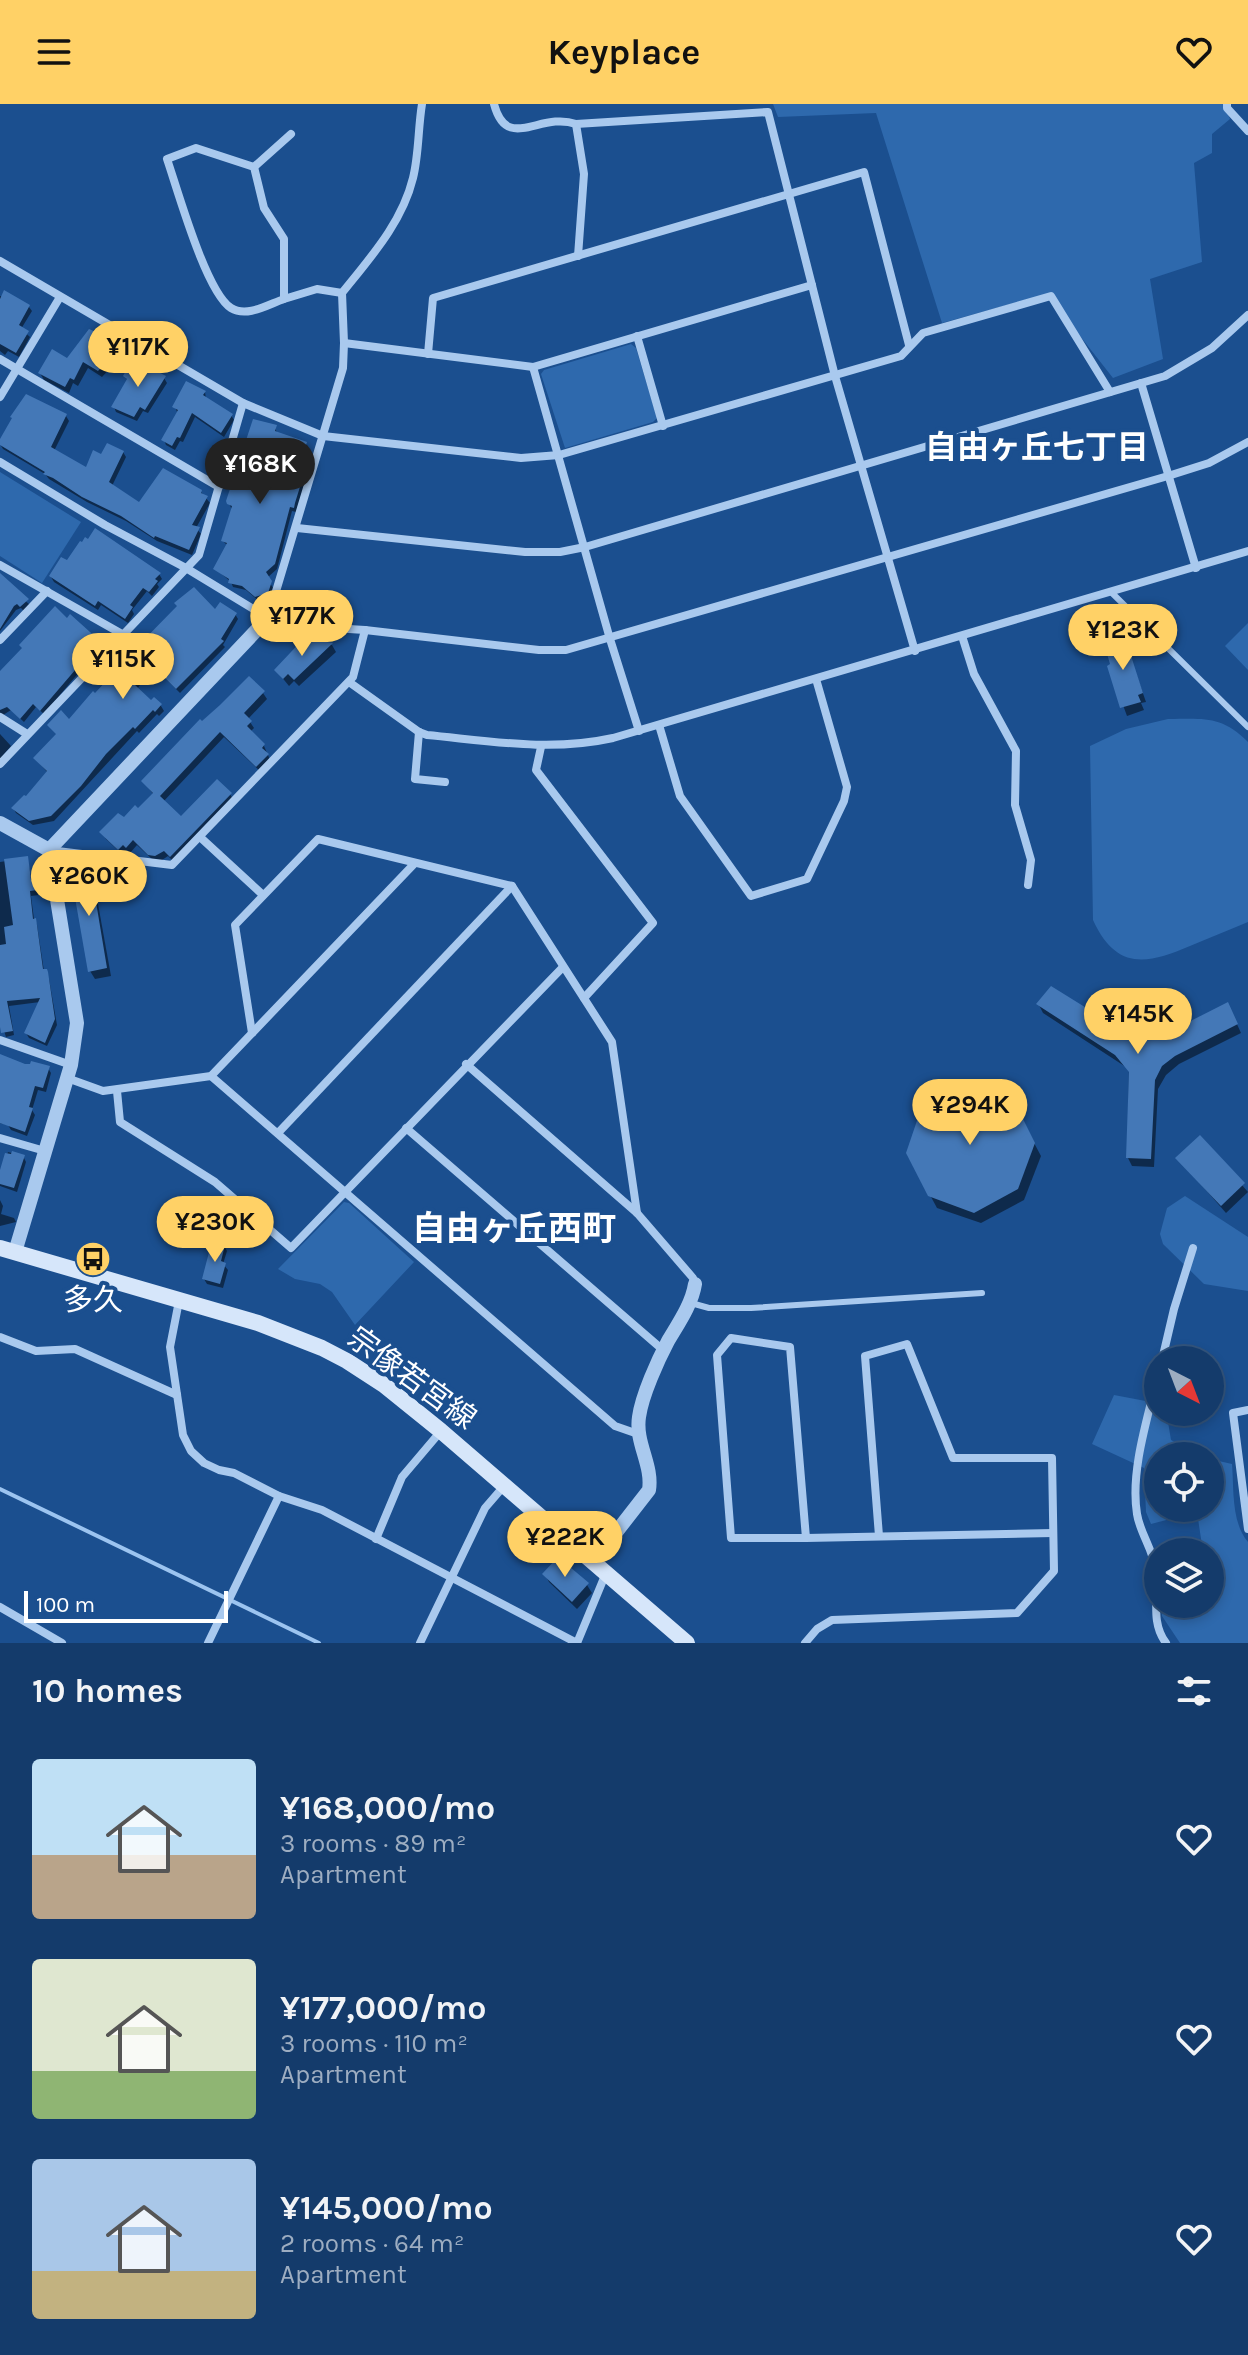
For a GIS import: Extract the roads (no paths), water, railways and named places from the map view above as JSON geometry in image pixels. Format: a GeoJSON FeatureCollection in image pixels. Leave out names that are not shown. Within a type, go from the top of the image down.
{"type":"FeatureCollection","features":[{"type":"Feature","properties":{"kind":"main road","name":"宗像若宮線"},"geometry":{"type":"LineString","coordinates":[[8,1250],[258,1323],[322,1348],[384,1385],[441,1431],[687,1643]]}},
{"type":"Feature","properties":{"kind":"street"},"geometry":{"type":"LineString","coordinates":[[49,850],[268,618],[343,368],[342,293],[389,234],[405,203],[414,177],[422,104]]}},
{"type":"Feature","properties":{"kind":"street"},"geometry":{"type":"LineString","coordinates":[[494,104],[498,121],[504,127],[517,129],[562,119],[576,124],[768,112],[835,376],[915,651]]}},
{"type":"Feature","properties":{"kind":"street"},"geometry":{"type":"LineString","coordinates":[[1227,104],[1227,108],[1248,131]]}},
{"type":"Feature","properties":{"kind":"street"},"geometry":{"type":"LineString","coordinates":[[576,124],[584,174],[578,256]]}},
{"type":"Feature","properties":{"kind":"street"},"geometry":{"type":"LineString","coordinates":[[254,167],[291,134]]}},
{"type":"Feature","properties":{"kind":"street"},"geometry":{"type":"LineString","coordinates":[[254,167],[196,148],[167,159],[213,288],[231,308],[247,312],[317,289],[342,293]]}},
{"type":"Feature","properties":{"kind":"street"},"geometry":{"type":"LineString","coordinates":[[254,167],[264,208],[284,239],[284,299]]}},
{"type":"Feature","properties":{"kind":"street"},"geometry":{"type":"LineString","coordinates":[[428,354],[433,298],[864,172],[909,345]]}},
{"type":"Feature","properties":{"kind":"street"},"geometry":{"type":"LineString","coordinates":[[0,261],[243,403],[323,436],[521,458],[559,455],[901,356],[923,333],[1051,296],[1110,392]]}},
{"type":"Feature","properties":{"kind":"street"},"geometry":{"type":"LineString","coordinates":[[344,343],[533,367],[812,285]]}},
{"type":"Feature","properties":{"kind":"street"},"geometry":{"type":"LineString","coordinates":[[0,397],[60,297]]}},
{"type":"Feature","properties":{"kind":"street"},"geometry":{"type":"LineString","coordinates":[[297,528],[525,552],[560,552],[585,547],[1165,376],[1212,348],[1248,315]]}},
{"type":"Feature","properties":{"kind":"street"},"geometry":{"type":"LineString","coordinates":[[637,336],[663,426]]}},
{"type":"Feature","properties":{"kind":"street"},"geometry":{"type":"LineString","coordinates":[[0,359],[219,487]]}},
{"type":"Feature","properties":{"kind":"street"},"geometry":{"type":"LineString","coordinates":[[533,367],[639,731]]}},
{"type":"Feature","properties":{"kind":"street"},"geometry":{"type":"LineString","coordinates":[[1141,383],[1196,568]]}},
{"type":"Feature","properties":{"kind":"street"},"geometry":{"type":"LineString","coordinates":[[0,764],[199,555],[243,403]]}},
{"type":"Feature","properties":{"kind":"street"},"geometry":{"type":"LineString","coordinates":[[0,462],[105,525],[285,625],[566,650],[1168,476],[1209,463],[1248,442]]}},
{"type":"Feature","properties":{"kind":"street"},"geometry":{"type":"LineString","coordinates":[[349,682],[419,732],[541,747],[583,745],[915,651],[1248,551]]}},
{"type":"Feature","properties":{"kind":"street"},"geometry":{"type":"LineString","coordinates":[[0,565],[122,634]]}},
{"type":"Feature","properties":{"kind":"street"},"geometry":{"type":"LineString","coordinates":[[0,640],[47,591]]}},
{"type":"Feature","properties":{"kind":"street"},"geometry":{"type":"LineString","coordinates":[[0,823],[49,850],[172,865],[349,682],[365,630]]}},
{"type":"Feature","properties":{"kind":"street"},"geometry":{"type":"LineString","coordinates":[[962,636],[974,674],[1016,751],[1015,805],[1031,860],[1028,885]]}},
{"type":"Feature","properties":{"kind":"street"},"geometry":{"type":"LineString","coordinates":[[659,725],[680,796],[751,896],[807,879],[844,801],[847,787],[816,679]]}},
{"type":"Feature","properties":{"kind":"street"},"geometry":{"type":"LineString","coordinates":[[0,717],[27,734]]}},
{"type":"Feature","properties":{"kind":"street"},"geometry":{"type":"LineString","coordinates":[[419,732],[415,779],[445,782]]}},
{"type":"Feature","properties":{"kind":"street"},"geometry":{"type":"LineString","coordinates":[[541,747],[536,770],[653,923],[584,998]]}},
{"type":"Feature","properties":{"kind":"street"},"geometry":{"type":"LineString","coordinates":[[200,837],[263,895]]}},
{"type":"Feature","properties":{"kind":"street"},"geometry":{"type":"LineString","coordinates":[[252,1033],[235,925],[318,839],[512,886],[612,1042],[637,1213]]}},
{"type":"Feature","properties":{"kind":"street"},"geometry":{"type":"LineString","coordinates":[[8,1250],[45,1151],[69,1072],[77,1023],[49,850]]}},
{"type":"Feature","properties":{"kind":"street"},"geometry":{"type":"LineString","coordinates":[[0,1040],[103,1091],[211,1076],[414,864]]}},
{"type":"Feature","properties":{"kind":"street"},"geometry":{"type":"LineString","coordinates":[[278,1133],[512,886]]}},
{"type":"Feature","properties":{"kind":"street"},"geometry":{"type":"LineString","coordinates":[[117,1091],[120,1122],[215,1182],[291,1248],[563,967]]}},
{"type":"Feature","properties":{"kind":"street"},"geometry":{"type":"LineString","coordinates":[[179,1299],[170,1347],[183,1435],[191,1451],[204,1463],[234,1473],[279,1496],[322,1510],[577,1643],[600,1567],[649,1490],[649,1469],[638,1434],[639,1414],[663,1350],[689,1302],[695,1284],[637,1213],[466,1064]]}},
{"type":"Feature","properties":{"kind":"street"},"geometry":{"type":"LineString","coordinates":[[211,1076],[615,1426],[638,1434]]}},
{"type":"Feature","properties":{"kind":"street"},"geometry":{"type":"LineString","coordinates":[[406,1128],[663,1350]]}},
{"type":"Feature","properties":{"kind":"street"},"geometry":{"type":"LineString","coordinates":[[0,1138],[45,1151]]}},
{"type":"Feature","properties":{"kind":"street"},"geometry":{"type":"LineString","coordinates":[[1165,1346],[1193,1248]]}},
{"type":"Feature","properties":{"kind":"street"},"geometry":{"type":"LineString","coordinates":[[0,1337],[36,1351],[75,1349],[177,1395]]}},
{"type":"Feature","properties":{"kind":"street"},"geometry":{"type":"LineString","coordinates":[[806,1538],[790,1347],[731,1338],[717,1355],[731,1538],[806,1538],[1053,1533]]}},
{"type":"Feature","properties":{"kind":"street"},"geometry":{"type":"LineString","coordinates":[[805,1643],[817,1629],[832,1620],[1017,1613],[1054,1571],[1052,1458],[953,1458],[907,1344],[865,1356],[879,1536]]}},
{"type":"Feature","properties":{"kind":"street"},"geometry":{"type":"LineString","coordinates":[[1248,1410],[1233,1413],[1248,1529]]}},
{"type":"Feature","properties":{"kind":"street"},"geometry":{"type":"LineString","coordinates":[[1146,1426],[1135,1496],[1137,1518],[1153,1552],[1156,1621],[1166,1643]]}},
{"type":"Feature","properties":{"kind":"street"},"geometry":{"type":"LineString","coordinates":[[376,1539],[402,1477],[441,1431]]}},
{"type":"Feature","properties":{"kind":"street"},"geometry":{"type":"LineString","coordinates":[[420,1643],[485,1508],[504,1485]]}},
{"type":"Feature","properties":{"kind":"street"},"geometry":{"type":"LineString","coordinates":[[208,1643],[279,1496]]}},
{"type":"Feature","properties":{"kind":"street"},"geometry":{"type":"LineString","coordinates":[[0,1607],[62,1643]]}},
{"type":"Feature","properties":{"kind":"lane"},"geometry":{"type":"LineString","coordinates":[[1111,592],[1248,727]]}},
{"type":"Feature","properties":{"kind":"lane"},"geometry":{"type":"LineString","coordinates":[[689,1302],[709,1308],[751,1308],[982,1293]]}},
{"type":"Feature","properties":{"kind":"waterway"},"geometry":{"type":"LineString","coordinates":[[0,1489],[319,1643]]}},
{"type":"Feature","properties":{"kind":"place","name":"多久"},"geometry":{"type":"Point","coordinates":[93,1259]}},
{"type":"Feature","properties":{"kind":"district","name":"自由ヶ丘七丁目"},"geometry":{"type":"Point","coordinates":[1037,447]}},
{"type":"Feature","properties":{"kind":"district","name":"自由ヶ丘西町"},"geometry":{"type":"Point","coordinates":[514,1228]}}]}
